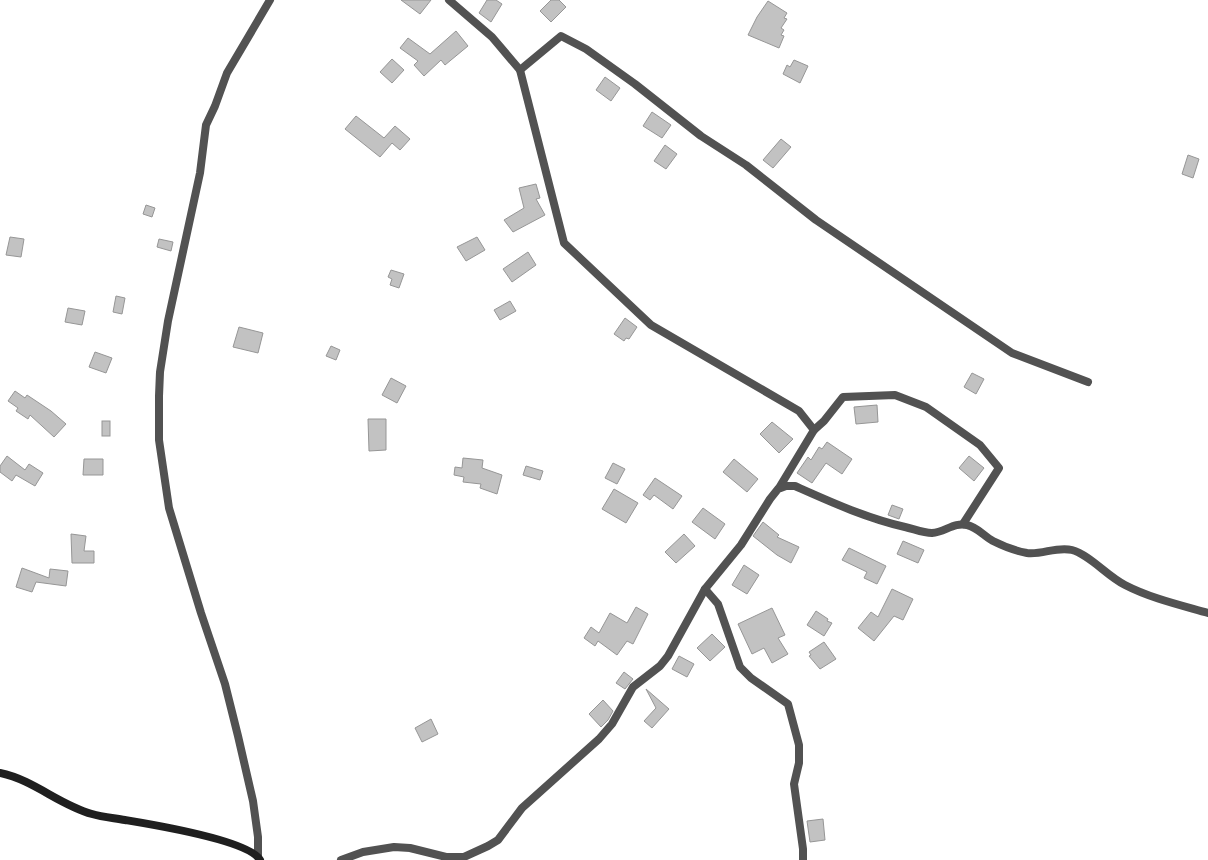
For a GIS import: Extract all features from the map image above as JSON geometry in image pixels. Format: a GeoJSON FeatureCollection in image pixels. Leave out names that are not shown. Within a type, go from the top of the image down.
{"type":"FeatureCollection","features":[{"type":"Feature","properties":{"kind":"street"},"geometry":{"type":"LineString","coordinates":[[0,773],[29,783],[91,814],[188,830],[230,844],[259,858],[254,801],[225,684],[200,613],[169,508],[159,440],[159,396],[160,372],[168,321],[200,173],[206,124],[215,106],[227,73],[270,0]]}},
{"type":"Feature","properties":{"kind":"street"},"geometry":{"type":"LineString","coordinates":[[449,0],[492,37],[520,70],[564,243],[651,325],[799,411],[814,430]]}},
{"type":"Feature","properties":{"kind":"street"},"geometry":{"type":"LineString","coordinates":[[520,70],[561,36],[586,49],[635,84],[701,136],[746,166],[816,220],[1012,353],[1088,382]]}},
{"type":"Feature","properties":{"kind":"street"},"geometry":{"type":"LineString","coordinates":[[341,860],[362,852],[394,847],[410,848],[446,857],[464,857],[498,840],[522,808],[599,739],[621,711],[633,687],[660,666],[668,656],[705,589],[741,545],[778,489],[814,430],[824,422],[843,397],[895,395],[926,407],[980,445],[999,468],[963,524]]}},
{"type":"Feature","properties":{"kind":"street"},"geometry":{"type":"LineString","coordinates":[[778,489],[786,486],[795,486],[878,521],[932,533],[963,524],[973,527],[992,541],[1027,553],[1065,549],[1073,550],[1083,555],[1110,576],[1125,585],[1147,594],[1208,613]]}},
{"type":"Feature","properties":{"kind":"street"},"geometry":{"type":"LineString","coordinates":[[705,589],[718,604],[740,667],[751,678],[788,704],[799,745],[799,763],[794,784],[803,849],[803,860]]}},
{"type":"Feature","properties":{"kind":"building"},"geometry":{"type":"Polygon","coordinates":[[[401,0],[431,0],[420,14],[401,0]]]}},
{"type":"Feature","properties":{"kind":"building"},"geometry":{"type":"Polygon","coordinates":[[[487,0],[496,0],[502,4],[491,22],[479,13],[487,0]]]}},
{"type":"Feature","properties":{"kind":"building"},"geometry":{"type":"Polygon","coordinates":[[[551,0],[559,0],[566,7],[551,22],[540,11],[551,0]]]}},
{"type":"Feature","properties":{"kind":"building"},"geometry":{"type":"Polygon","coordinates":[[[768,1],[787,13],[784,18],[787,19],[781,28],[784,30],[781,35],[784,36],[779,48],[748,35],[757,17],[768,1]]]}},
{"type":"Feature","properties":{"kind":"building"},"geometry":{"type":"Polygon","coordinates":[[[456,31],[468,46],[445,65],[441,60],[424,76],[414,65],[418,61],[400,48],[408,38],[430,54],[456,31]]]}},
{"type":"Feature","properties":{"kind":"building"},"geometry":{"type":"Polygon","coordinates":[[[392,59],[404,70],[392,83],[380,72],[392,59]]]}},
{"type":"Feature","properties":{"kind":"building"},"geometry":{"type":"Polygon","coordinates":[[[794,60],[808,66],[800,83],[783,74],[787,65],[790,67],[794,60]]]}},
{"type":"Feature","properties":{"kind":"building"},"geometry":{"type":"Polygon","coordinates":[[[605,77],[620,88],[611,101],[596,90],[605,77]]]}},
{"type":"Feature","properties":{"kind":"building"},"geometry":{"type":"Polygon","coordinates":[[[652,112],[671,125],[662,138],[643,126],[652,112]]]}},
{"type":"Feature","properties":{"kind":"building"},"geometry":{"type":"Polygon","coordinates":[[[356,116],[384,138],[395,126],[410,139],[400,150],[392,143],[380,157],[345,129],[356,116]]]}},
{"type":"Feature","properties":{"kind":"building"},"geometry":{"type":"Polygon","coordinates":[[[781,139],[791,147],[773,168],[763,160],[781,139]]]}},
{"type":"Feature","properties":{"kind":"building"},"geometry":{"type":"Polygon","coordinates":[[[665,145],[677,154],[666,169],[654,161],[665,145]]]}},
{"type":"Feature","properties":{"kind":"building"},"geometry":{"type":"Polygon","coordinates":[[[1188,155],[1199,159],[1193,178],[1182,174],[1188,155]]]}},
{"type":"Feature","properties":{"kind":"building"},"geometry":{"type":"Polygon","coordinates":[[[536,184],[540,198],[536,199],[545,215],[513,232],[504,220],[524,208],[519,188],[536,184]]]}},
{"type":"Feature","properties":{"kind":"building"},"geometry":{"type":"Polygon","coordinates":[[[146,205],[155,208],[152,217],[143,214],[146,205]]]}},
{"type":"Feature","properties":{"kind":"building"},"geometry":{"type":"Polygon","coordinates":[[[10,237],[24,239],[21,257],[6,255],[10,237]]]}},
{"type":"Feature","properties":{"kind":"building"},"geometry":{"type":"Polygon","coordinates":[[[477,237],[485,250],[466,261],[457,247],[477,237]]]}},
{"type":"Feature","properties":{"kind":"building"},"geometry":{"type":"Polygon","coordinates":[[[159,239],[173,242],[171,251],[157,247],[159,239]]]}},
{"type":"Feature","properties":{"kind":"building"},"geometry":{"type":"Polygon","coordinates":[[[528,252],[536,265],[512,282],[503,269],[528,252]]]}},
{"type":"Feature","properties":{"kind":"building"},"geometry":{"type":"Polygon","coordinates":[[[391,270],[404,274],[399,288],[390,285],[392,279],[388,277],[391,270]]]}},
{"type":"Feature","properties":{"kind":"building"},"geometry":{"type":"Polygon","coordinates":[[[116,296],[125,298],[122,314],[113,312],[116,296]]]}},
{"type":"Feature","properties":{"kind":"building"},"geometry":{"type":"Polygon","coordinates":[[[510,301],[516,311],[500,320],[494,310],[510,301]]]}},
{"type":"Feature","properties":{"kind":"building"},"geometry":{"type":"Polygon","coordinates":[[[68,308],[85,311],[82,325],[65,322],[68,308]]]}},
{"type":"Feature","properties":{"kind":"building"},"geometry":{"type":"Polygon","coordinates":[[[625,318],[637,327],[629,339],[626,338],[624,341],[614,334],[625,318]]]}},
{"type":"Feature","properties":{"kind":"building"},"geometry":{"type":"Polygon","coordinates":[[[239,327],[263,333],[258,353],[233,347],[239,327]]]}},
{"type":"Feature","properties":{"kind":"building"},"geometry":{"type":"Polygon","coordinates":[[[331,346],[340,350],[336,360],[326,356],[331,346]]]}},
{"type":"Feature","properties":{"kind":"building"},"geometry":{"type":"Polygon","coordinates":[[[95,352],[112,358],[106,373],[89,367],[95,352]]]}},
{"type":"Feature","properties":{"kind":"building"},"geometry":{"type":"Polygon","coordinates":[[[972,373],[984,379],[976,394],[964,387],[972,373]]]}},
{"type":"Feature","properties":{"kind":"building"},"geometry":{"type":"Polygon","coordinates":[[[391,378],[406,386],[397,403],[382,395],[391,378]]]}},
{"type":"Feature","properties":{"kind":"building"},"geometry":{"type":"Polygon","coordinates":[[[15,391],[25,398],[27,395],[51,411],[66,424],[54,437],[30,415],[28,419],[16,411],[18,408],[8,401],[15,391]]]}},
{"type":"Feature","properties":{"kind":"building"},"geometry":{"type":"Polygon","coordinates":[[[877,405],[878,422],[856,424],[854,407],[877,405]]]}},
{"type":"Feature","properties":{"kind":"building"},"geometry":{"type":"Polygon","coordinates":[[[368,419],[386,419],[386,450],[369,451],[368,419]]]}},
{"type":"Feature","properties":{"kind":"building"},"geometry":{"type":"Polygon","coordinates":[[[102,421],[110,421],[110,436],[102,436],[102,421]]]}},
{"type":"Feature","properties":{"kind":"building"},"geometry":{"type":"Polygon","coordinates":[[[772,422],[793,439],[779,453],[760,434],[772,422]]]}},
{"type":"Feature","properties":{"kind":"building"},"geometry":{"type":"Polygon","coordinates":[[[827,442],[852,459],[842,474],[826,463],[812,483],[797,473],[808,457],[811,460],[819,447],[822,449],[827,442]]]}},
{"type":"Feature","properties":{"kind":"building"},"geometry":{"type":"Polygon","coordinates":[[[7,456],[25,470],[29,464],[43,473],[35,486],[16,475],[12,481],[0,472],[0,466],[7,456]]]}},
{"type":"Feature","properties":{"kind":"building"},"geometry":{"type":"Polygon","coordinates":[[[969,456],[984,468],[974,481],[959,468],[969,456]]]}},
{"type":"Feature","properties":{"kind":"building"},"geometry":{"type":"Polygon","coordinates":[[[463,458],[483,460],[482,468],[502,475],[497,494],[480,488],[481,484],[463,482],[464,477],[454,475],[455,467],[462,468],[463,458]]]}},
{"type":"Feature","properties":{"kind":"building"},"geometry":{"type":"Polygon","coordinates":[[[84,459],[103,459],[103,475],[83,475],[84,459]]]}},
{"type":"Feature","properties":{"kind":"building"},"geometry":{"type":"Polygon","coordinates":[[[734,459],[758,479],[747,492],[723,472],[734,459]]]}},
{"type":"Feature","properties":{"kind":"building"},"geometry":{"type":"Polygon","coordinates":[[[613,463],[625,469],[617,484],[605,478],[613,463]]]}},
{"type":"Feature","properties":{"kind":"building"},"geometry":{"type":"Polygon","coordinates":[[[526,466],[543,471],[540,480],[523,475],[526,466]]]}},
{"type":"Feature","properties":{"kind":"building"},"geometry":{"type":"Polygon","coordinates":[[[655,478],[682,496],[673,509],[654,495],[650,500],[643,495],[655,478]]]}},
{"type":"Feature","properties":{"kind":"building"},"geometry":{"type":"Polygon","coordinates":[[[614,489],[638,503],[626,523],[602,509],[614,489]]]}},
{"type":"Feature","properties":{"kind":"building"},"geometry":{"type":"Polygon","coordinates":[[[892,505],[903,509],[899,519],[888,515],[892,505]]]}},
{"type":"Feature","properties":{"kind":"building"},"geometry":{"type":"Polygon","coordinates":[[[703,508],[725,524],[715,539],[692,522],[703,508]]]}},
{"type":"Feature","properties":{"kind":"building"},"geometry":{"type":"Polygon","coordinates":[[[763,522],[779,535],[777,537],[799,547],[791,563],[777,555],[753,536],[763,522]]]}},
{"type":"Feature","properties":{"kind":"building"},"geometry":{"type":"Polygon","coordinates":[[[71,534],[86,536],[84,551],[94,551],[94,563],[72,563],[71,534]]]}},
{"type":"Feature","properties":{"kind":"building"},"geometry":{"type":"Polygon","coordinates":[[[684,534],[695,546],[676,563],[665,552],[684,534]]]}},
{"type":"Feature","properties":{"kind":"building"},"geometry":{"type":"Polygon","coordinates":[[[903,541],[924,550],[918,563],[897,554],[903,541]]]}},
{"type":"Feature","properties":{"kind":"building"},"geometry":{"type":"Polygon","coordinates":[[[849,548],[886,566],[877,584],[864,578],[867,572],[842,560],[849,548]]]}},
{"type":"Feature","properties":{"kind":"building"},"geometry":{"type":"Polygon","coordinates":[[[744,565],[759,575],[747,594],[732,585],[744,565]]]}},
{"type":"Feature","properties":{"kind":"building"},"geometry":{"type":"Polygon","coordinates":[[[22,568],[49,578],[50,569],[68,571],[66,586],[36,582],[32,592],[16,587],[22,568]]]}},
{"type":"Feature","properties":{"kind":"building"},"geometry":{"type":"Polygon","coordinates":[[[892,589],[913,599],[903,620],[894,616],[874,641],[858,628],[871,612],[878,617],[892,589]]]}},
{"type":"Feature","properties":{"kind":"building"},"geometry":{"type":"Polygon","coordinates":[[[636,607],[648,614],[633,644],[627,641],[617,655],[598,641],[595,646],[584,638],[591,627],[599,633],[610,613],[627,623],[636,607]]]}},
{"type":"Feature","properties":{"kind":"building"},"geometry":{"type":"Polygon","coordinates":[[[772,608],[785,635],[778,638],[788,654],[772,663],[764,648],[752,654],[738,624],[772,608]]]}},
{"type":"Feature","properties":{"kind":"building"},"geometry":{"type":"Polygon","coordinates":[[[816,611],[828,619],[827,621],[832,623],[824,636],[807,625],[816,611]]]}},
{"type":"Feature","properties":{"kind":"building"},"geometry":{"type":"Polygon","coordinates":[[[712,634],[725,647],[710,661],[697,648],[712,634]]]}},
{"type":"Feature","properties":{"kind":"building"},"geometry":{"type":"Polygon","coordinates":[[[824,642],[836,659],[820,669],[809,656],[811,655],[809,652],[824,642]]]}},
{"type":"Feature","properties":{"kind":"building"},"geometry":{"type":"Polygon","coordinates":[[[679,656],[694,664],[687,677],[672,669],[679,656]]]}},
{"type":"Feature","properties":{"kind":"building"},"geometry":{"type":"Polygon","coordinates":[[[624,672],[633,679],[625,689],[616,683],[624,672]]]}},
{"type":"Feature","properties":{"kind":"building"},"geometry":{"type":"Polygon","coordinates":[[[646,689],[669,709],[652,728],[644,721],[656,708],[646,689]]]}},
{"type":"Feature","properties":{"kind":"building"},"geometry":{"type":"Polygon","coordinates":[[[603,700],[613,711],[608,720],[601,727],[589,714],[603,700]]]}},
{"type":"Feature","properties":{"kind":"building"},"geometry":{"type":"Polygon","coordinates":[[[431,719],[438,734],[422,742],[415,728],[431,719]]]}},
{"type":"Feature","properties":{"kind":"building"},"geometry":{"type":"Polygon","coordinates":[[[823,819],[825,840],[810,842],[807,821],[823,819]]]}}]}
